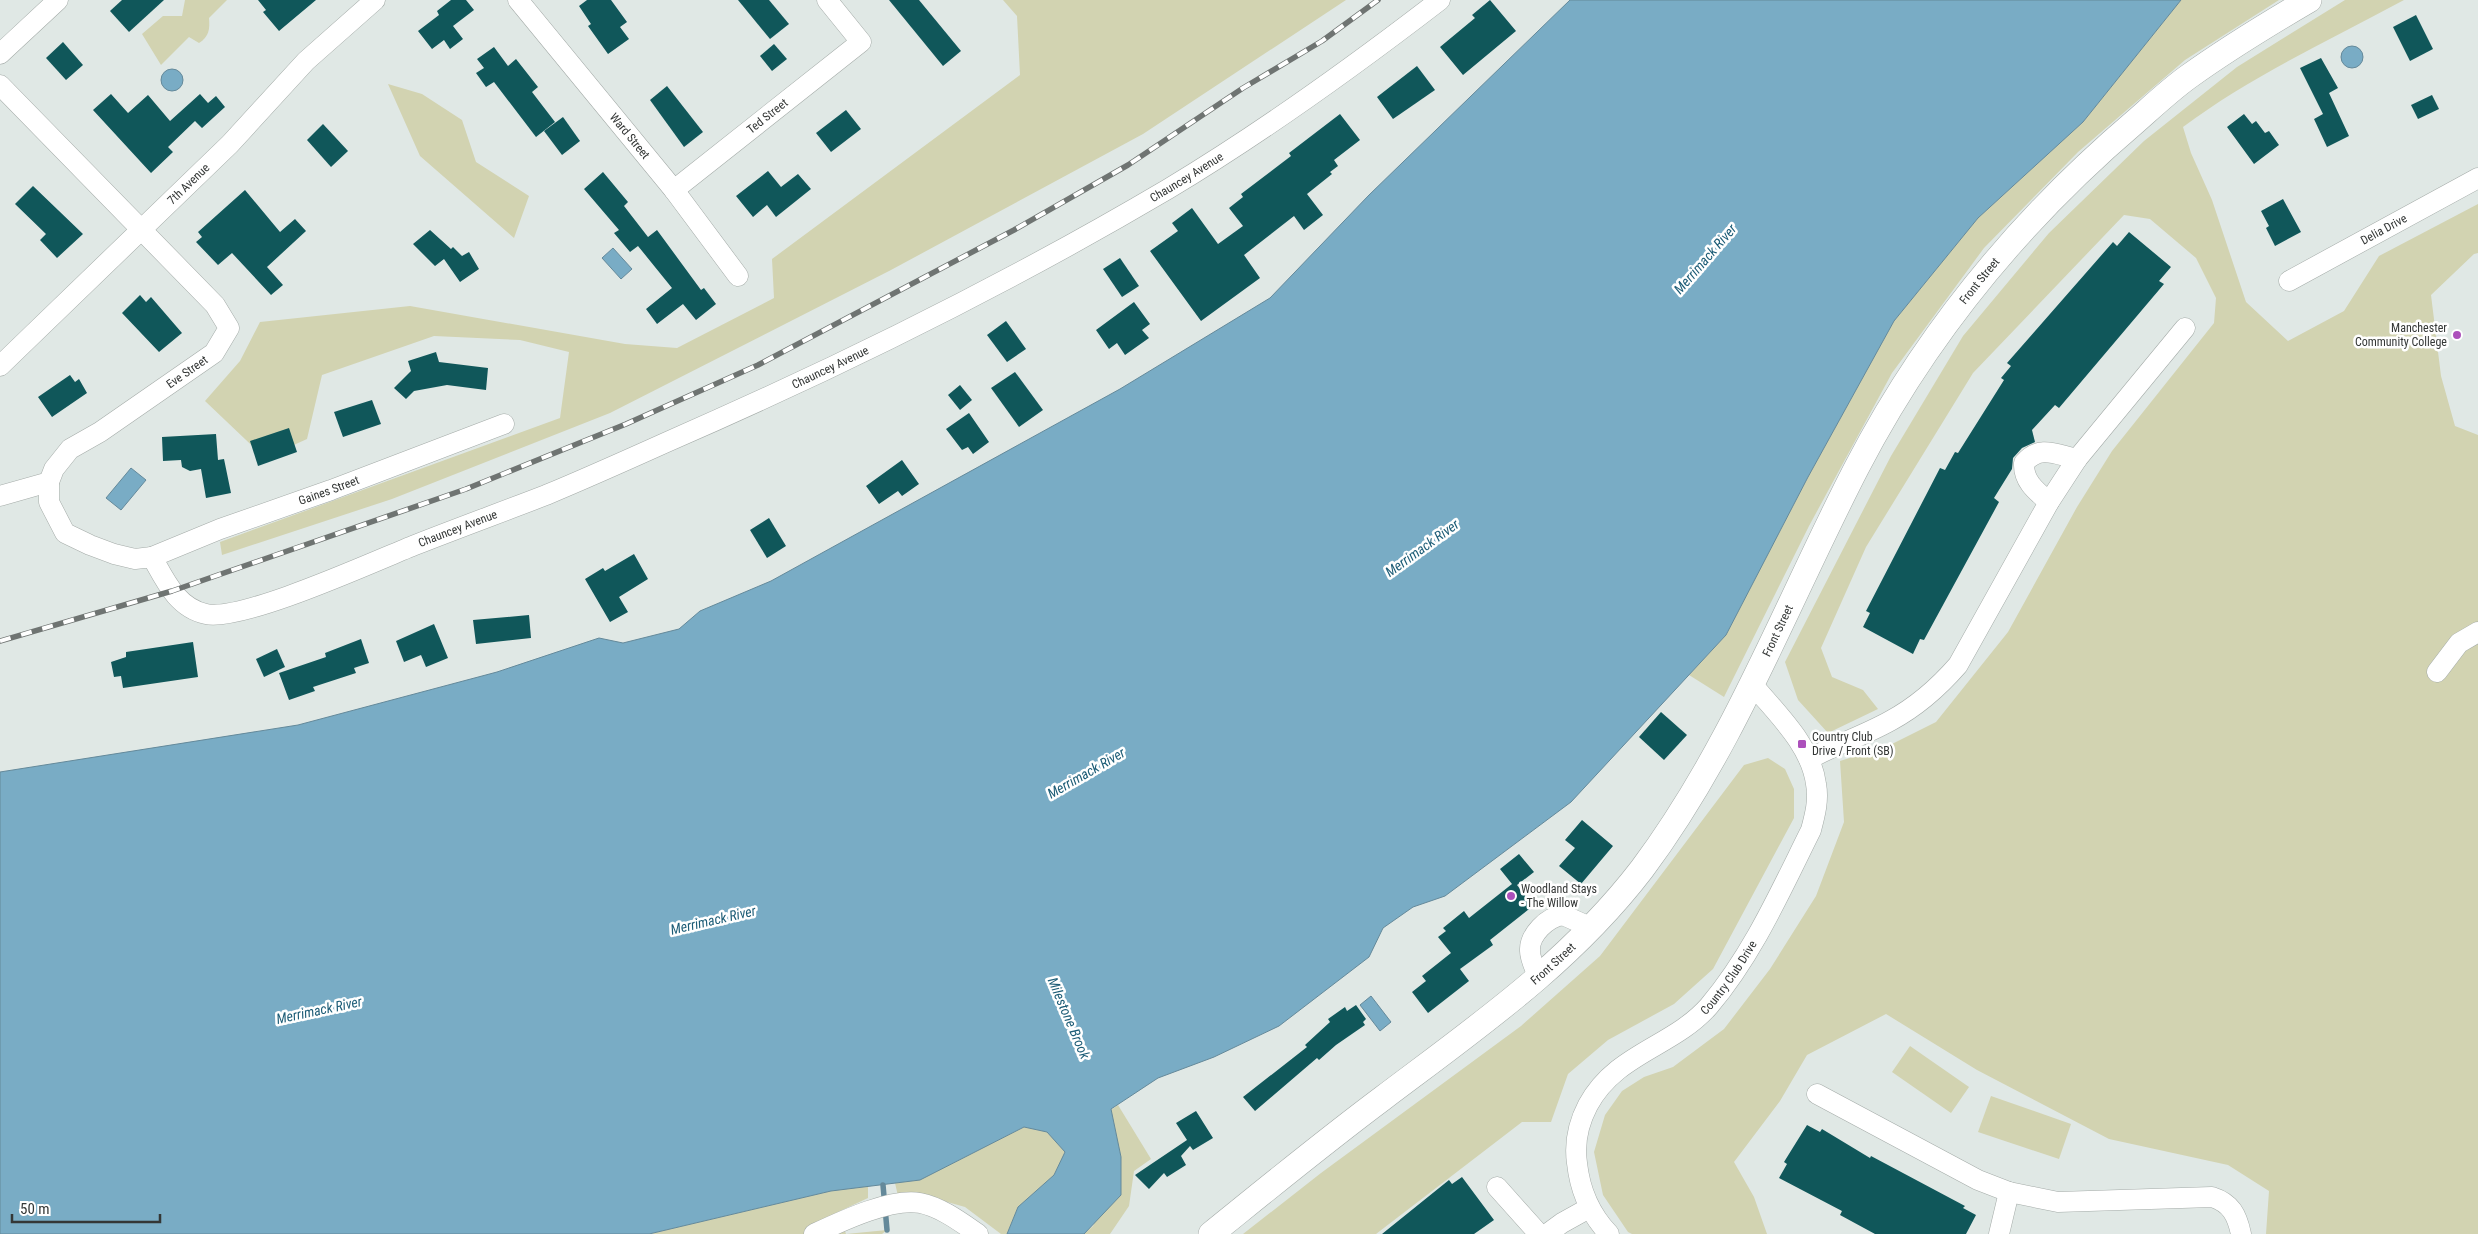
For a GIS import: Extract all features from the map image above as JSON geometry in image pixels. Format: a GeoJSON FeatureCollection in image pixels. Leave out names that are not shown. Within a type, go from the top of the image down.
{"type":"FeatureCollection","features":[{"type":"Feature","properties":{"kind":"main road","name":"Front Street"},"geometry":{"type":"LineString","coordinates":[[1211,1234],[1354,1120],[1539,979],[1592,928],[1660,844],[1710,766],[1753,685],[1878,428],[1955,311],[2014,238],[2045,204],[2079,172],[2184,80],[2309,0]]}},
{"type":"Feature","properties":{"kind":"street"},"geometry":{"type":"LineString","coordinates":[[0,54],[58,0]]}},
{"type":"Feature","properties":{"kind":"street","name":"7th Avenue"},"geometry":{"type":"LineString","coordinates":[[0,366],[230,144],[306,61],[375,0]]}},
{"type":"Feature","properties":{"kind":"street","name":"Ward Street"},"geometry":{"type":"LineString","coordinates":[[518,0],[674,190],[738,276]]}},
{"type":"Feature","properties":{"kind":"street","name":"Ted Street"},"geometry":{"type":"LineString","coordinates":[[674,190],[860,42],[827,0]]}},
{"type":"Feature","properties":{"kind":"street","name":"Chauncey Avenue"},"geometry":{"type":"LineString","coordinates":[[152,557],[172,591],[187,606],[208,614],[229,614],[250,608],[548,494],[738,411],[882,343],[1048,256],[1168,188],[1284,114],[1440,0]]}},
{"type":"Feature","properties":{"kind":"street","name":"Eve Street"},"geometry":{"type":"LineString","coordinates":[[0,85],[215,305],[229,328],[214,353],[100,432],[70,449],[54,469],[49,482]]}},
{"type":"Feature","properties":{"kind":"street","name":"Delia Drive"},"geometry":{"type":"LineString","coordinates":[[2289,281],[2478,178]]}},
{"type":"Feature","properties":{"kind":"street"},"geometry":{"type":"LineString","coordinates":[[1809,759],[1834,745],[1889,722],[1916,705],[1938,687],[1958,665],[1972,644],[2049,502],[2077,460],[2186,328]]}},
{"type":"Feature","properties":{"kind":"street","name":"Gaines Street"},"geometry":{"type":"LineString","coordinates":[[152,557],[220,529],[331,490],[504,424]]}},
{"type":"Feature","properties":{"kind":"street"},"geometry":{"type":"LineString","coordinates":[[2049,502],[2030,485],[2023,473],[2024,463],[2036,452],[2044,452],[2077,460]]}},
{"type":"Feature","properties":{"kind":"street"},"geometry":{"type":"LineString","coordinates":[[0,496],[49,482],[48,502],[65,533],[114,554],[135,559],[152,557]]}},
{"type":"Feature","properties":{"kind":"street"},"geometry":{"type":"LineString","coordinates":[[2437,672],[2459,643],[2478,632]]}},
{"type":"Feature","properties":{"kind":"street","name":"Country Club Drive"},"geometry":{"type":"LineString","coordinates":[[1609,1234],[1589,1208],[1582,1192],[1575,1152],[1577,1133],[1582,1116],[1606,1079],[1623,1064],[1669,1037],[1707,1008],[1746,955],[1811,830],[1816,807],[1816,784],[1809,759],[1792,732],[1753,685]]}},
{"type":"Feature","properties":{"kind":"street"},"geometry":{"type":"LineString","coordinates":[[1539,979],[1530,953],[1531,941],[1546,922],[1563,915],[1592,928]]}},
{"type":"Feature","properties":{"kind":"street"},"geometry":{"type":"LineString","coordinates":[[1817,1094],[1978,1180],[2009,1192],[2058,1202],[2212,1197],[2224,1201],[2232,1210],[2241,1234]]}},
{"type":"Feature","properties":{"kind":"street"},"geometry":{"type":"LineString","coordinates":[[1497,1187],[1539,1234]]}},
{"type":"Feature","properties":{"kind":"street"},"geometry":{"type":"LineString","coordinates":[[1999,1234],[2009,1192]]}},
{"type":"Feature","properties":{"kind":"street"},"geometry":{"type":"LineString","coordinates":[[814,1234],[874,1210],[897,1204],[921,1203],[945,1213],[976,1232]]}},
{"type":"Feature","properties":{"kind":"street"},"geometry":{"type":"LineString","coordinates":[[1547,1234],[1562,1222],[1589,1208]]}},
{"type":"Feature","properties":{"kind":"green space"},"geometry":{"type":"Polygon","coordinates":[[[185,0],[227,0],[209,18],[208,32],[202,41],[199,43],[189,37],[161,65],[142,34],[163,16],[182,16],[185,0]]]}},
{"type":"Feature","properties":{"kind":"green space"},"geometry":{"type":"Polygon","coordinates":[[[1003,0],[1346,0],[1143,134],[891,270],[610,413],[392,499],[222,555],[220,542],[560,418],[569,352],[520,340],[434,336],[322,375],[307,439],[265,458],[205,401],[240,361],[260,322],[410,306],[625,344],[677,348],[774,298],[772,259],[1020,75],[1017,16],[1003,0]]]}},
{"type":"Feature","properties":{"kind":"green space"},"geometry":{"type":"Polygon","coordinates":[[[2181,0],[2279,0],[2185,60],[2078,152],[1984,248],[1892,373],[1809,526],[1724,697],[1689,675],[1726,635],[1808,477],[1894,321],[1978,218],[2083,122],[2181,0]]]}},
{"type":"Feature","properties":{"kind":"green space"},"geometry":{"type":"Polygon","coordinates":[[[2345,0],[2404,0],[2263,75],[2183,127],[2191,153],[2212,200],[2246,302],[2288,341],[2344,311],[2379,256],[2478,204],[2478,253],[2474,254],[2431,295],[2441,376],[2455,426],[2478,435],[2478,1234],[2266,1234],[2269,1191],[2228,1165],[2109,1139],[1977,1070],[1886,1014],[1807,1055],[1780,1101],[1734,1162],[1754,1197],[1767,1234],[1632,1234],[1628,1232],[1603,1195],[1594,1152],[1605,1115],[1622,1091],[1644,1077],[1673,1067],[1724,1029],[1770,969],[1816,896],[1844,822],[1840,761],[1888,746],[1936,722],[2008,632],[2077,507],[2112,451],[2214,323],[2216,298],[2196,258],[2150,219],[2124,215],[1973,373],[1866,547],[1821,648],[1832,677],[1863,690],[1878,709],[1828,733],[1798,700],[1785,662],[1891,456],[1963,336],[2049,233],[2144,141],[2237,67],[2345,0]]]}},
{"type":"Feature","properties":{"kind":"green space"},"geometry":{"type":"Polygon","coordinates":[[[388,84],[422,94],[462,120],[476,162],[529,196],[514,238],[420,156],[388,84]]]}},
{"type":"Feature","properties":{"kind":"green space"},"geometry":{"type":"Polygon","coordinates":[[[1768,758],[1785,769],[1794,789],[1794,818],[1713,969],[1674,1004],[1608,1040],[1568,1074],[1551,1122],[1522,1122],[1376,1234],[1243,1234],[1321,1173],[1521,1026],[1600,956],[1744,765],[1768,758]]]}},
{"type":"Feature","properties":{"kind":"green space"},"geometry":{"type":"Polygon","coordinates":[[[1910,1046],[1969,1087],[1951,1113],[1892,1072],[1910,1046]]]}},
{"type":"Feature","properties":{"kind":"green space"},"geometry":{"type":"Polygon","coordinates":[[[1991,1096],[2071,1124],[2059,1159],[1978,1132],[1991,1096]]]}},
{"type":"Feature","properties":{"kind":"green space"},"geometry":{"type":"Polygon","coordinates":[[[1118,1105],[1151,1159],[1134,1171],[1129,1206],[1110,1234],[1084,1234],[1093,1226],[1121,1157],[1111,1110],[1118,1105]]]}},
{"type":"Feature","properties":{"kind":"green space"},"geometry":{"type":"Polygon","coordinates":[[[1024,1127],[1047,1132],[1065,1152],[1054,1175],[1018,1207],[1007,1234],[1001,1234],[965,1207],[926,1196],[898,1196],[895,1183],[920,1180],[1024,1127]]]}},
{"type":"Feature","properties":{"kind":"green space"},"geometry":{"type":"Polygon","coordinates":[[[868,1186],[868,1198],[838,1212],[846,1234],[649,1234],[831,1191],[868,1186]]]}},
{"type":"Feature","properties":{"kind":"green space"},"geometry":{"type":"Polygon","coordinates":[[[887,1230],[882,1234],[846,1234],[887,1230]]]}},
{"type":"Feature","properties":{"kind":"water"},"geometry":{"type":"Polygon","coordinates":[[[1570,0],[2181,0],[2083,122],[1978,218],[1894,321],[1808,477],[1726,635],[1571,802],[1445,896],[1413,907],[1383,928],[1369,957],[1279,1026],[1214,1057],[1158,1078],[1111,1109],[1121,1157],[1121,1195],[1084,1234],[1007,1234],[1018,1207],[1054,1175],[1065,1152],[1047,1132],[1024,1127],[920,1180],[831,1191],[649,1234],[0,1234],[0,772],[298,725],[497,672],[599,638],[623,643],[679,629],[700,611],[771,581],[1120,389],[1270,298],[1369,195],[1570,0]]]}},
{"type":"Feature","properties":{"kind":"water"},"geometry":{"type":"Polygon","coordinates":[[[2352,46],[2362,53],[2363,57],[2356,67],[2352,68],[2342,61],[2341,57],[2348,47],[2352,46]]]}},
{"type":"Feature","properties":{"kind":"water"},"geometry":{"type":"Polygon","coordinates":[[[172,69],[180,72],[183,80],[180,88],[172,91],[164,88],[161,80],[164,72],[172,69]]]}},
{"type":"Feature","properties":{"kind":"water"},"geometry":{"type":"Polygon","coordinates":[[[613,248],[632,269],[621,279],[602,258],[613,248]]]}},
{"type":"Feature","properties":{"kind":"water"},"geometry":{"type":"Polygon","coordinates":[[[131,468],[146,480],[121,510],[106,498],[131,468]]]}},
{"type":"Feature","properties":{"kind":"water"},"geometry":{"type":"Polygon","coordinates":[[[1371,996],[1391,1022],[1380,1031],[1360,1005],[1371,996]]]}},
{"type":"Feature","properties":{"kind":"building"},"geometry":{"type":"Polygon","coordinates":[[[122,0],[164,0],[129,32],[110,11],[122,0]]]}},
{"type":"Feature","properties":{"kind":"building"},"geometry":{"type":"Polygon","coordinates":[[[258,0],[316,0],[279,31],[263,12],[266,10],[258,0]]]}},
{"type":"Feature","properties":{"kind":"building"},"geometry":{"type":"Polygon","coordinates":[[[451,0],[466,0],[474,10],[453,26],[463,39],[450,49],[444,40],[432,49],[418,31],[439,15],[437,11],[451,0]]]}},
{"type":"Feature","properties":{"kind":"building"},"geometry":{"type":"Polygon","coordinates":[[[587,0],[611,0],[627,22],[620,27],[629,39],[608,54],[588,26],[591,24],[579,6],[587,0]]]}},
{"type":"Feature","properties":{"kind":"building"},"geometry":{"type":"Polygon","coordinates":[[[738,0],[769,0],[789,24],[770,39],[738,0]]]}},
{"type":"Feature","properties":{"kind":"building"},"geometry":{"type":"Polygon","coordinates":[[[889,0],[919,0],[961,51],[943,66],[889,0]]]}},
{"type":"Feature","properties":{"kind":"building"},"geometry":{"type":"Polygon","coordinates":[[[1490,0],[1516,31],[1463,75],[1440,47],[1475,18],[1472,15],[1490,0]]]}},
{"type":"Feature","properties":{"kind":"building"},"geometry":{"type":"Polygon","coordinates":[[[2416,15],[2433,49],[2410,61],[2393,27],[2416,15]]]}},
{"type":"Feature","properties":{"kind":"building"},"geometry":{"type":"Polygon","coordinates":[[[63,42],[83,65],[66,80],[46,58],[63,42]]]}},
{"type":"Feature","properties":{"kind":"building"},"geometry":{"type":"Polygon","coordinates":[[[774,44],[787,59],[772,71],[760,56],[774,44]]]}},
{"type":"Feature","properties":{"kind":"building"},"geometry":{"type":"Polygon","coordinates":[[[494,47],[508,66],[516,59],[538,87],[532,92],[555,122],[536,137],[494,82],[486,87],[476,73],[484,68],[477,59],[494,47]]]}},
{"type":"Feature","properties":{"kind":"building"},"geometry":{"type":"Polygon","coordinates":[[[2321,58],[2338,88],[2329,93],[2349,136],[2327,147],[2314,119],[2323,114],[2300,68],[2321,58]]]}},
{"type":"Feature","properties":{"kind":"building"},"geometry":{"type":"Polygon","coordinates":[[[1417,66],[1435,90],[1393,119],[1377,97],[1417,66]]]}},
{"type":"Feature","properties":{"kind":"building"},"geometry":{"type":"Polygon","coordinates":[[[667,86],[703,132],[684,147],[650,100],[667,86]]]}},
{"type":"Feature","properties":{"kind":"building"},"geometry":{"type":"Polygon","coordinates":[[[111,94],[128,113],[148,95],[170,121],[200,94],[208,103],[216,96],[225,107],[202,128],[195,121],[168,147],[173,152],[151,173],[93,110],[111,94]]]}},
{"type":"Feature","properties":{"kind":"building"},"geometry":{"type":"Polygon","coordinates":[[[2432,95],[2439,109],[2418,119],[2411,105],[2432,95]]]}},
{"type":"Feature","properties":{"kind":"building"},"geometry":{"type":"Polygon","coordinates":[[[846,110],[861,129],[831,152],[816,133],[846,110]]]}},
{"type":"Feature","properties":{"kind":"building"},"geometry":{"type":"Polygon","coordinates":[[[1340,114],[1360,140],[1334,160],[1338,166],[1330,172],[1332,174],[1307,194],[1323,215],[1304,230],[1294,216],[1244,255],[1260,278],[1201,321],[1150,251],[1178,231],[1172,223],[1192,208],[1218,244],[1243,226],[1229,208],[1243,197],[1241,194],[1291,156],[1289,153],[1340,114]]]}},
{"type":"Feature","properties":{"kind":"building"},"geometry":{"type":"Polygon","coordinates":[[[2244,114],[2252,124],[2256,121],[2265,133],[2269,131],[2279,145],[2254,164],[2227,127],[2244,114]]]}},
{"type":"Feature","properties":{"kind":"building"},"geometry":{"type":"Polygon","coordinates":[[[563,117],[580,141],[562,155],[544,131],[563,117]]]}},
{"type":"Feature","properties":{"kind":"building"},"geometry":{"type":"Polygon","coordinates":[[[323,124],[348,151],[331,167],[307,140],[323,124]]]}},
{"type":"Feature","properties":{"kind":"building"},"geometry":{"type":"Polygon","coordinates":[[[768,171],[781,187],[798,174],[811,189],[776,217],[767,205],[753,217],[736,196],[768,171]]]}},
{"type":"Feature","properties":{"kind":"building"},"geometry":{"type":"Polygon","coordinates":[[[603,172],[628,202],[624,206],[648,237],[657,230],[701,290],[704,288],[716,304],[696,320],[683,304],[657,324],[646,309],[672,288],[638,246],[630,252],[614,233],[619,230],[584,189],[603,172]]]}},
{"type":"Feature","properties":{"kind":"building"},"geometry":{"type":"Polygon","coordinates":[[[33,186],[83,234],[57,258],[40,240],[46,234],[15,204],[33,186]]]}},
{"type":"Feature","properties":{"kind":"building"},"geometry":{"type":"Polygon","coordinates":[[[245,190],[280,232],[295,219],[306,231],[267,267],[283,285],[271,295],[232,253],[218,265],[196,242],[202,237],[198,232],[245,190]]]}},
{"type":"Feature","properties":{"kind":"building"},"geometry":{"type":"Polygon","coordinates":[[[2283,199],[2301,232],[2275,246],[2266,228],[2269,226],[2261,211],[2283,199]]]}},
{"type":"Feature","properties":{"kind":"building"},"geometry":{"type":"Polygon","coordinates":[[[430,230],[451,249],[453,247],[462,256],[469,252],[479,269],[460,282],[444,259],[435,266],[413,244],[430,230]]]}},
{"type":"Feature","properties":{"kind":"building"},"geometry":{"type":"Polygon","coordinates":[[[2129,232],[2171,267],[2159,281],[2164,284],[2059,408],[2055,405],[2032,430],[2035,442],[2022,448],[2013,458],[2012,469],[1994,498],[1999,502],[1924,640],[1920,639],[1913,654],[1863,627],[1870,613],[1866,611],[1940,468],[1945,470],[1955,452],[1958,453],[2004,380],[2001,378],[2011,366],[2007,363],[2113,242],[2117,246],[2129,232]]]}},
{"type":"Feature","properties":{"kind":"building"},"geometry":{"type":"Polygon","coordinates":[[[1120,258],[1139,286],[1122,297],[1103,269],[1120,258]]]}},
{"type":"Feature","properties":{"kind":"building"},"geometry":{"type":"Polygon","coordinates":[[[140,295],[146,302],[151,297],[182,333],[159,352],[122,313],[140,295]]]}},
{"type":"Feature","properties":{"kind":"building"},"geometry":{"type":"Polygon","coordinates":[[[1134,302],[1150,324],[1142,330],[1149,338],[1125,355],[1117,343],[1109,349],[1096,330],[1134,302]]]}},
{"type":"Feature","properties":{"kind":"building"},"geometry":{"type":"Polygon","coordinates":[[[1006,321],[1026,349],[1007,362],[987,335],[1006,321]]]}},
{"type":"Feature","properties":{"kind":"building"},"geometry":{"type":"Polygon","coordinates":[[[436,352],[439,362],[488,368],[486,390],[447,385],[414,391],[406,399],[394,388],[411,371],[408,361],[436,352]]]}},
{"type":"Feature","properties":{"kind":"building"},"geometry":{"type":"Polygon","coordinates":[[[1015,372],[1043,410],[1019,427],[991,388],[1015,372]]]}},
{"type":"Feature","properties":{"kind":"building"},"geometry":{"type":"Polygon","coordinates":[[[70,375],[75,382],[79,379],[87,393],[52,417],[38,397],[70,375]]]}},
{"type":"Feature","properties":{"kind":"building"},"geometry":{"type":"Polygon","coordinates":[[[960,385],[972,400],[960,410],[948,395],[960,385]]]}},
{"type":"Feature","properties":{"kind":"building"},"geometry":{"type":"Polygon","coordinates":[[[372,400],[381,424],[343,437],[334,412],[372,400]]]}},
{"type":"Feature","properties":{"kind":"building"},"geometry":{"type":"Polygon","coordinates":[[[969,413],[989,442],[973,454],[968,447],[962,450],[946,429],[969,413]]]}},
{"type":"Feature","properties":{"kind":"building"},"geometry":{"type":"Polygon","coordinates":[[[289,428],[297,452],[258,466],[250,441],[289,428]]]}},
{"type":"Feature","properties":{"kind":"building"},"geometry":{"type":"Polygon","coordinates":[[[216,434],[218,460],[224,459],[231,493],[206,498],[201,469],[190,471],[182,467],[181,460],[163,461],[162,437],[216,434]]]}},
{"type":"Feature","properties":{"kind":"building"},"geometry":{"type":"Polygon","coordinates":[[[902,460],[919,484],[902,496],[898,491],[879,504],[866,486],[902,460]]]}},
{"type":"Feature","properties":{"kind":"building"},"geometry":{"type":"Polygon","coordinates":[[[769,518],[786,546],[767,558],[750,530],[769,518]]]}},
{"type":"Feature","properties":{"kind":"building"},"geometry":{"type":"Polygon","coordinates":[[[634,554],[648,579],[619,597],[628,612],[610,622],[585,579],[603,568],[605,571],[634,554]]]}},
{"type":"Feature","properties":{"kind":"building"},"geometry":{"type":"Polygon","coordinates":[[[529,615],[531,638],[476,644],[473,620],[529,615]]]}},
{"type":"Feature","properties":{"kind":"building"},"geometry":{"type":"Polygon","coordinates":[[[434,624],[448,658],[426,667],[421,655],[404,662],[396,641],[434,624]]]}},
{"type":"Feature","properties":{"kind":"building"},"geometry":{"type":"Polygon","coordinates":[[[361,639],[369,663],[354,668],[356,673],[313,687],[315,691],[289,700],[279,673],[326,657],[325,653],[361,639]]]}},
{"type":"Feature","properties":{"kind":"building"},"geometry":{"type":"Polygon","coordinates":[[[193,642],[198,677],[123,688],[121,676],[114,677],[111,662],[126,657],[126,652],[193,642]]]}},
{"type":"Feature","properties":{"kind":"building"},"geometry":{"type":"Polygon","coordinates":[[[277,649],[285,667],[264,677],[256,659],[277,649]]]}},
{"type":"Feature","properties":{"kind":"building"},"geometry":{"type":"Polygon","coordinates":[[[1661,712],[1687,735],[1664,760],[1639,737],[1661,712]]]}},
{"type":"Feature","properties":{"kind":"building"},"geometry":{"type":"Polygon","coordinates":[[[1582,820],[1613,846],[1581,884],[1559,866],[1575,848],[1565,840],[1582,820]]]}},
{"type":"Feature","properties":{"kind":"building"},"geometry":{"type":"Polygon","coordinates":[[[1519,854],[1534,872],[1517,885],[1533,906],[1490,940],[1493,945],[1460,969],[1469,981],[1428,1013],[1412,992],[1426,981],[1422,976],[1451,953],[1438,937],[1446,931],[1443,928],[1464,911],[1469,918],[1512,884],[1500,869],[1519,854]]]}},
{"type":"Feature","properties":{"kind":"building"},"geometry":{"type":"Polygon","coordinates":[[[1356,1005],[1366,1019],[1363,1022],[1365,1025],[1336,1045],[1319,1060],[1317,1058],[1255,1111],[1243,1097],[1307,1047],[1305,1045],[1330,1022],[1328,1019],[1345,1007],[1347,1011],[1356,1005]]]}},
{"type":"Feature","properties":{"kind":"building"},"geometry":{"type":"Polygon","coordinates":[[[1196,1111],[1213,1138],[1193,1150],[1190,1146],[1181,1156],[1186,1165],[1167,1177],[1164,1173],[1149,1189],[1135,1175],[1187,1140],[1176,1123],[1196,1111]]]}},
{"type":"Feature","properties":{"kind":"building"},"geometry":{"type":"Polygon","coordinates":[[[1807,1125],[1820,1132],[1822,1129],[1870,1158],[1871,1156],[1965,1206],[1963,1208],[1976,1215],[1966,1234],[1875,1234],[1840,1215],[1842,1211],[1779,1178],[1787,1164],[1784,1162],[1807,1125]]]}},
{"type":"Feature","properties":{"kind":"building"},"geometry":{"type":"Polygon","coordinates":[[[1462,1177],[1494,1220],[1474,1234],[1382,1234],[1449,1180],[1452,1184],[1462,1177]]]}},
{"type":"Feature","properties":{"kind":"waterway"},"geometry":{"type":"LineString","coordinates":[[883,1185],[887,1230]]}},
{"type":"Feature","properties":{"kind":"railway"},"geometry":{"type":"LineString","coordinates":[[0,641],[172,591],[466,489],[626,424],[758,365],[1014,230],[1128,165],[1243,88],[1322,41],[1378,0]]}},
{"type":"Feature","properties":{"kind":"place","name":"Manchester Community College"},"geometry":{"type":"Point","coordinates":[2457,335]}},
{"type":"Feature","properties":{"kind":"place","name":"Country Club Drive / Front (SB)"},"geometry":{"type":"Point","coordinates":[1802,744]}},
{"type":"Feature","properties":{"kind":"place","name":"Woodland Stays - The Willow"},"geometry":{"type":"Point","coordinates":[1511,896]}},
{"type":"Feature","properties":{"kind":"water label","name":"Merrimack River"},"geometry":{"type":"Point","coordinates":[1705,259]}},
{"type":"Feature","properties":{"kind":"water label","name":"Merrimack River"},"geometry":{"type":"Point","coordinates":[1422,548]}},
{"type":"Feature","properties":{"kind":"water label","name":"Merrimack River"},"geometry":{"type":"Point","coordinates":[1086,773]}},
{"type":"Feature","properties":{"kind":"water label","name":"Merrimack River"},"geometry":{"type":"Point","coordinates":[713,920]}},
{"type":"Feature","properties":{"kind":"water label","name":"Merrimack River"},"geometry":{"type":"Point","coordinates":[319,1010]}},
{"type":"Feature","properties":{"kind":"water label","name":"Milestone Brook"},"geometry":{"type":"Point","coordinates":[1069,1018]}}]}
